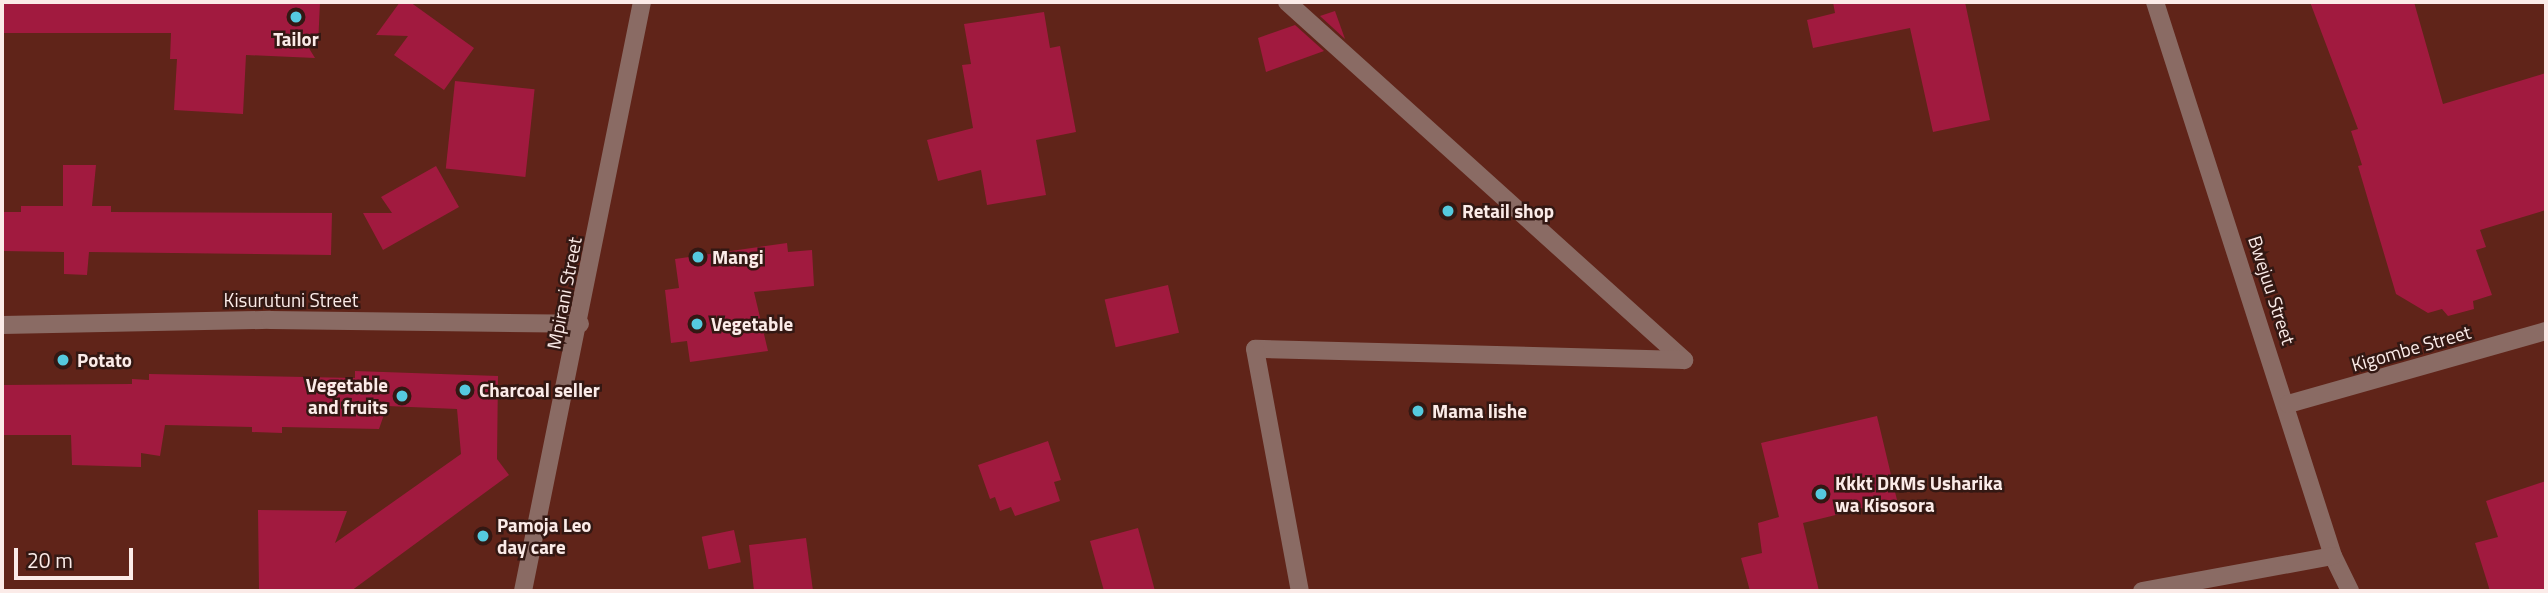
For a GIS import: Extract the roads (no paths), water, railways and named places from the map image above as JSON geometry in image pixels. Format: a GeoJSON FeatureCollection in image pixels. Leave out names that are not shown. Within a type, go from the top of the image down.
{"type":"FeatureCollection","features":[{"type":"Feature","properties":{"kind":"street","name":"Mpirani Street"},"geometry":{"type":"LineString","coordinates":[[523,591],[580,324],[642,2]]}},
{"type":"Feature","properties":{"kind":"street"},"geometry":{"type":"LineString","coordinates":[[1287,2],[1684,360],[1255,349],[1300,591]]}},
{"type":"Feature","properties":{"kind":"street","name":"Bwejuu Street"},"geometry":{"type":"LineString","coordinates":[[2155,2],[2288,404],[2333,556],[2350,591]]}},
{"type":"Feature","properties":{"kind":"street","name":"Kisurutuni Street"},"geometry":{"type":"LineString","coordinates":[[2,325],[270,320],[580,324]]}},
{"type":"Feature","properties":{"kind":"street","name":"Kigombe Street"},"geometry":{"type":"LineString","coordinates":[[2288,404],[2546,331]]}},
{"type":"Feature","properties":{"kind":"street"},"geometry":{"type":"LineString","coordinates":[[2141,591],[2333,556]]}},
{"type":"Feature","properties":{"kind":"place","name":"Tailor"},"geometry":{"type":"Point","coordinates":[296,17]}},
{"type":"Feature","properties":{"kind":"place","name":"Retail shop"},"geometry":{"type":"Point","coordinates":[1448,211]}},
{"type":"Feature","properties":{"kind":"place","name":"Mangi"},"geometry":{"type":"Point","coordinates":[698,257]}},
{"type":"Feature","properties":{"kind":"place","name":"Vegetable"},"geometry":{"type":"Point","coordinates":[697,324]}},
{"type":"Feature","properties":{"kind":"place","name":"Potato"},"geometry":{"type":"Point","coordinates":[63,360]}},
{"type":"Feature","properties":{"kind":"place","name":"Charcoal seller"},"geometry":{"type":"Point","coordinates":[465,390]}},
{"type":"Feature","properties":{"kind":"place","name":"Vegetable and fruits"},"geometry":{"type":"Point","coordinates":[402,396]}},
{"type":"Feature","properties":{"kind":"place","name":"Mama lishe"},"geometry":{"type":"Point","coordinates":[1418,411]}},
{"type":"Feature","properties":{"kind":"place","name":"Kkkt DKMs Usharika wa Kisosora"},"geometry":{"type":"Point","coordinates":[1821,494]}},
{"type":"Feature","properties":{"kind":"place","name":"Pamoja Leo day care"},"geometry":{"type":"Point","coordinates":[483,536]}}]}
